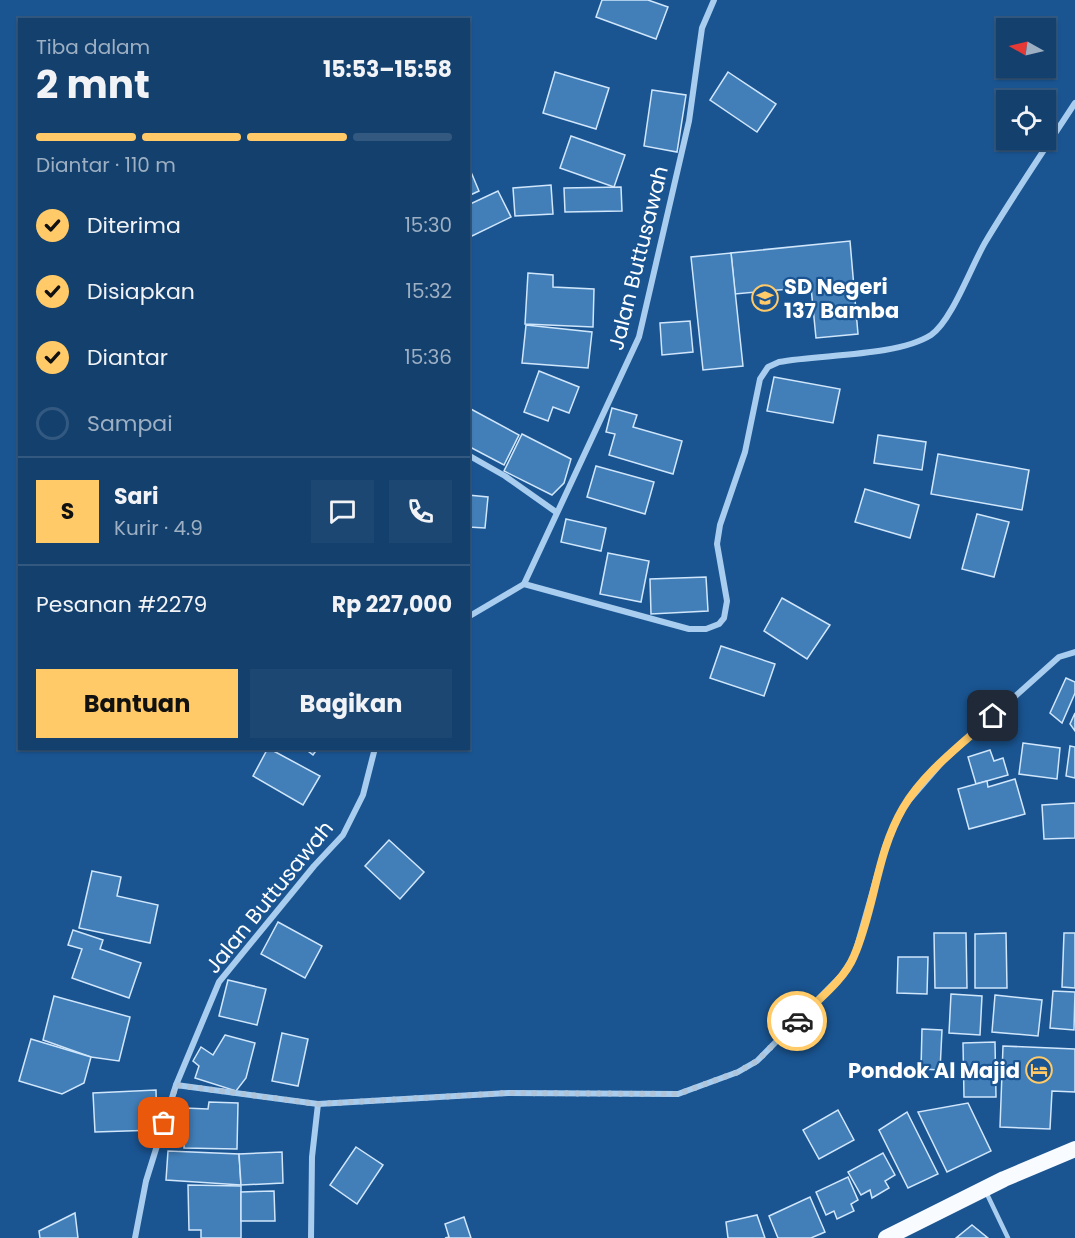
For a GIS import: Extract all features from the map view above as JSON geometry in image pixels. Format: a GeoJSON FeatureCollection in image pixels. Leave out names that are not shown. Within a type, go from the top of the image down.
{"type":"FeatureCollection","features":[{"type":"Feature","properties":{"kind":"highway"},"geometry":{"type":"LineString","coordinates":[[886,1238],[984,1189],[1075,1149]]}},
{"type":"Feature","properties":{"kind":"street","name":"Jalan Buttusawah"},"geometry":{"type":"LineString","coordinates":[[524,584],[639,337],[689,121],[702,28],[714,0]]}},
{"type":"Feature","properties":{"kind":"street"},"geometry":{"type":"LineString","coordinates":[[470,616],[524,584],[688,628],[706,629],[719,624],[724,618],[727,601],[717,544],[720,525],[745,452],[759,379],[768,368],[778,362],[864,353],[915,342],[931,334],[945,319],[986,241],[1075,103]]}},
{"type":"Feature","properties":{"kind":"street"},"geometry":{"type":"LineString","coordinates":[[470,456],[556,512]]}},
{"type":"Feature","properties":{"kind":"street"},"geometry":{"type":"LineString","coordinates":[[176,1085],[318,1104],[508,1093],[678,1094],[738,1072],[757,1061],[842,975],[854,957],[886,844],[904,807],[951,753],[1059,657],[1075,652]]}},
{"type":"Feature","properties":{"kind":"street","name":"Jalan Buttusawah"},"geometry":{"type":"LineString","coordinates":[[135,1238],[146,1181],[176,1085],[219,982],[314,866],[344,835],[363,795],[374,750]]}},
{"type":"Feature","properties":{"kind":"street"},"geometry":{"type":"LineString","coordinates":[[311,1238],[312,1157],[318,1104]]}},
{"type":"Feature","properties":{"kind":"lane"},"geometry":{"type":"LineString","coordinates":[[984,1189],[1008,1238]]}},
{"type":"Feature","properties":{"kind":"building"},"geometry":{"type":"Polygon","coordinates":[[[602,0],[648,0],[668,7],[656,39],[596,17],[602,0]]]}},
{"type":"Feature","properties":{"kind":"building"},"geometry":{"type":"Polygon","coordinates":[[[555,72],[609,88],[596,129],[543,113],[555,72]]]}},
{"type":"Feature","properties":{"kind":"building"},"geometry":{"type":"Polygon","coordinates":[[[728,72],[776,104],[757,132],[710,100],[728,72]]]}},
{"type":"Feature","properties":{"kind":"building"},"geometry":{"type":"Polygon","coordinates":[[[652,90],[686,95],[677,152],[644,146],[652,90]]]}},
{"type":"Feature","properties":{"kind":"building"},"geometry":{"type":"Polygon","coordinates":[[[571,136],[625,155],[614,187],[560,168],[571,136]]]}},
{"type":"Feature","properties":{"kind":"building"},"geometry":{"type":"Polygon","coordinates":[[[470,173],[479,191],[470,195],[470,173]]]}},
{"type":"Feature","properties":{"kind":"building"},"geometry":{"type":"Polygon","coordinates":[[[551,185],[553,214],[515,216],[513,188],[551,185]]]}},
{"type":"Feature","properties":{"kind":"building"},"geometry":{"type":"Polygon","coordinates":[[[621,187],[622,211],[565,212],[564,188],[621,187]]]}},
{"type":"Feature","properties":{"kind":"building"},"geometry":{"type":"Polygon","coordinates":[[[498,191],[511,217],[472,236],[470,204],[498,191]]]}},
{"type":"Feature","properties":{"kind":"building"},"geometry":{"type":"Polygon","coordinates":[[[850,241],[858,334],[816,338],[811,287],[735,294],[731,253],[850,241]]]}},
{"type":"Feature","properties":{"kind":"building"},"geometry":{"type":"Polygon","coordinates":[[[731,253],[743,366],[703,370],[691,257],[731,253]]]}},
{"type":"Feature","properties":{"kind":"building"},"geometry":{"type":"Polygon","coordinates":[[[528,273],[553,275],[553,287],[594,289],[593,327],[525,324],[528,273]]]}},
{"type":"Feature","properties":{"kind":"building"},"geometry":{"type":"Polygon","coordinates":[[[690,321],[693,352],[662,355],[660,323],[690,321]]]}},
{"type":"Feature","properties":{"kind":"building"},"geometry":{"type":"Polygon","coordinates":[[[526,325],[592,332],[588,368],[522,363],[526,325]]]}},
{"type":"Feature","properties":{"kind":"building"},"geometry":{"type":"Polygon","coordinates":[[[539,371],[579,387],[569,413],[553,407],[548,421],[524,412],[539,371]]]}},
{"type":"Feature","properties":{"kind":"building"},"geometry":{"type":"Polygon","coordinates":[[[774,377],[840,389],[833,423],[767,411],[774,377]]]}},
{"type":"Feature","properties":{"kind":"building"},"geometry":{"type":"Polygon","coordinates":[[[612,408],[637,415],[633,427],[682,441],[673,474],[609,455],[615,434],[606,432],[612,408]]]}},
{"type":"Feature","properties":{"kind":"building"},"geometry":{"type":"Polygon","coordinates":[[[470,409],[519,435],[504,465],[470,447],[470,409]]]}},
{"type":"Feature","properties":{"kind":"building"},"geometry":{"type":"Polygon","coordinates":[[[522,434],[571,459],[564,483],[552,495],[504,471],[522,434]]]}},
{"type":"Feature","properties":{"kind":"building"},"geometry":{"type":"Polygon","coordinates":[[[878,435],[926,442],[922,470],[874,463],[878,435]]]}},
{"type":"Feature","properties":{"kind":"building"},"geometry":{"type":"Polygon","coordinates":[[[938,454],[1029,470],[1022,510],[931,494],[938,454]]]}},
{"type":"Feature","properties":{"kind":"building"},"geometry":{"type":"Polygon","coordinates":[[[596,466],[654,482],[645,514],[587,497],[596,466]]]}},
{"type":"Feature","properties":{"kind":"building"},"geometry":{"type":"Polygon","coordinates":[[[865,489],[919,505],[910,538],[855,522],[865,489]]]}},
{"type":"Feature","properties":{"kind":"building"},"geometry":{"type":"Polygon","coordinates":[[[470,495],[488,497],[485,528],[470,527],[470,495]]]}},
{"type":"Feature","properties":{"kind":"building"},"geometry":{"type":"Polygon","coordinates":[[[977,514],[1009,522],[994,577],[962,569],[977,514]]]}},
{"type":"Feature","properties":{"kind":"building"},"geometry":{"type":"Polygon","coordinates":[[[566,519],[606,528],[601,551],[561,542],[566,519]]]}},
{"type":"Feature","properties":{"kind":"building"},"geometry":{"type":"Polygon","coordinates":[[[608,553],[649,561],[641,602],[600,594],[608,553]]]}},
{"type":"Feature","properties":{"kind":"building"},"geometry":{"type":"Polygon","coordinates":[[[706,577],[708,611],[651,614],[650,579],[706,577]]]}},
{"type":"Feature","properties":{"kind":"building"},"geometry":{"type":"Polygon","coordinates":[[[782,598],[830,625],[807,659],[764,631],[782,598]]]}},
{"type":"Feature","properties":{"kind":"building"},"geometry":{"type":"Polygon","coordinates":[[[721,646],[775,664],[764,696],[710,678],[721,646]]]}},
{"type":"Feature","properties":{"kind":"building"},"geometry":{"type":"Polygon","coordinates":[[[1066,678],[1075,682],[1075,693],[1062,723],[1050,713],[1066,678]]]}},
{"type":"Feature","properties":{"kind":"building"},"geometry":{"type":"Polygon","coordinates":[[[1075,713],[1075,731],[1070,724],[1075,713]]]}},
{"type":"Feature","properties":{"kind":"building"},"geometry":{"type":"Polygon","coordinates":[[[1023,743],[1060,748],[1057,779],[1019,774],[1023,743]]]}},
{"type":"Feature","properties":{"kind":"building"},"geometry":{"type":"Polygon","coordinates":[[[1070,746],[1075,747],[1075,778],[1066,776],[1070,746]]]}},
{"type":"Feature","properties":{"kind":"building"},"geometry":{"type":"Polygon","coordinates":[[[267,750],[272,750],[320,776],[303,805],[253,776],[267,750]]]}},
{"type":"Feature","properties":{"kind":"building"},"geometry":{"type":"Polygon","coordinates":[[[307,750],[317,750],[313,755],[307,750]]]}},
{"type":"Feature","properties":{"kind":"building"},"geometry":{"type":"Polygon","coordinates":[[[990,750],[994,761],[1003,758],[1008,775],[976,784],[968,757],[990,750]]]}},
{"type":"Feature","properties":{"kind":"building"},"geometry":{"type":"Polygon","coordinates":[[[1015,779],[1025,814],[969,829],[958,789],[987,781],[988,787],[1015,779]]]}},
{"type":"Feature","properties":{"kind":"building"},"geometry":{"type":"Polygon","coordinates":[[[1075,803],[1075,838],[1044,839],[1042,805],[1075,803]]]}},
{"type":"Feature","properties":{"kind":"building"},"geometry":{"type":"Polygon","coordinates":[[[389,840],[424,872],[400,899],[365,866],[389,840]]]}},
{"type":"Feature","properties":{"kind":"building"},"geometry":{"type":"Polygon","coordinates":[[[92,871],[121,877],[117,896],[158,905],[150,943],[79,928],[92,871]]]}},
{"type":"Feature","properties":{"kind":"building"},"geometry":{"type":"Polygon","coordinates":[[[278,922],[322,946],[305,978],[261,954],[278,922]]]}},
{"type":"Feature","properties":{"kind":"building"},"geometry":{"type":"Polygon","coordinates":[[[73,930],[103,940],[100,949],[141,963],[129,998],[72,978],[82,949],[68,945],[73,930]]]}},
{"type":"Feature","properties":{"kind":"building"},"geometry":{"type":"Polygon","coordinates":[[[934,933],[966,933],[967,988],[935,988],[934,933]]]}},
{"type":"Feature","properties":{"kind":"building"},"geometry":{"type":"Polygon","coordinates":[[[1006,933],[1007,988],[975,988],[975,934],[1006,933]]]}},
{"type":"Feature","properties":{"kind":"building"},"geometry":{"type":"Polygon","coordinates":[[[1064,933],[1075,933],[1075,988],[1062,987],[1064,933]]]}},
{"type":"Feature","properties":{"kind":"building"},"geometry":{"type":"Polygon","coordinates":[[[898,957],[928,957],[927,994],[897,993],[898,957]]]}},
{"type":"Feature","properties":{"kind":"building"},"geometry":{"type":"Polygon","coordinates":[[[228,980],[266,989],[257,1025],[219,1016],[228,980]]]}},
{"type":"Feature","properties":{"kind":"building"},"geometry":{"type":"Polygon","coordinates":[[[1053,991],[1075,992],[1074,1030],[1050,1028],[1053,991]]]}},
{"type":"Feature","properties":{"kind":"building"},"geometry":{"type":"Polygon","coordinates":[[[951,994],[982,996],[980,1035],[949,1033],[951,994]]]}},
{"type":"Feature","properties":{"kind":"building"},"geometry":{"type":"Polygon","coordinates":[[[995,995],[1042,1000],[1038,1036],[992,1032],[995,995]]]}},
{"type":"Feature","properties":{"kind":"building"},"geometry":{"type":"Polygon","coordinates":[[[54,996],[130,1017],[119,1061],[91,1057],[43,1040],[54,996]]]}},
{"type":"Feature","properties":{"kind":"building"},"geometry":{"type":"Polygon","coordinates":[[[922,1029],[942,1030],[940,1070],[921,1069],[922,1029]]]}},
{"type":"Feature","properties":{"kind":"building"},"geometry":{"type":"Polygon","coordinates":[[[282,1033],[308,1039],[298,1086],[272,1081],[282,1033]]]}},
{"type":"Feature","properties":{"kind":"building"},"geometry":{"type":"Polygon","coordinates":[[[225,1035],[255,1043],[246,1078],[236,1091],[195,1078],[199,1066],[193,1061],[201,1047],[213,1055],[225,1035]]]}},
{"type":"Feature","properties":{"kind":"building"},"geometry":{"type":"Polygon","coordinates":[[[31,1039],[91,1057],[84,1083],[62,1094],[19,1081],[31,1039]]]}},
{"type":"Feature","properties":{"kind":"building"},"geometry":{"type":"Polygon","coordinates":[[[995,1042],[996,1097],[964,1097],[963,1043],[995,1042]]]}},
{"type":"Feature","properties":{"kind":"building","name":"Pondok Al Majid"},"geometry":{"type":"Polygon","coordinates":[[[1003,1046],[1075,1049],[1075,1092],[1052,1091],[1050,1129],[1000,1127],[1003,1046]]]}},
{"type":"Feature","properties":{"kind":"building"},"geometry":{"type":"Polygon","coordinates":[[[156,1090],[157,1130],[95,1132],[93,1093],[156,1090]]]}},
{"type":"Feature","properties":{"kind":"building"},"geometry":{"type":"Polygon","coordinates":[[[209,1102],[238,1103],[237,1149],[184,1148],[185,1108],[208,1109],[209,1102]]]}},
{"type":"Feature","properties":{"kind":"building"},"geometry":{"type":"Polygon","coordinates":[[[968,1103],[991,1151],[947,1172],[918,1112],[968,1103]]]}},
{"type":"Feature","properties":{"kind":"building"},"geometry":{"type":"Polygon","coordinates":[[[838,1110],[854,1140],[819,1159],[803,1130],[838,1110]]]}},
{"type":"Feature","properties":{"kind":"building"},"geometry":{"type":"Polygon","coordinates":[[[907,1112],[938,1174],[908,1188],[879,1130],[907,1112]]]}},
{"type":"Feature","properties":{"kind":"building"},"geometry":{"type":"Polygon","coordinates":[[[356,1147],[383,1165],[357,1204],[330,1185],[356,1147]]]}},
{"type":"Feature","properties":{"kind":"building"},"geometry":{"type":"Polygon","coordinates":[[[168,1151],[239,1154],[241,1185],[166,1180],[168,1151]]]}},
{"type":"Feature","properties":{"kind":"building"},"geometry":{"type":"Polygon","coordinates":[[[282,1152],[283,1183],[241,1185],[239,1154],[282,1152]]]}},
{"type":"Feature","properties":{"kind":"building"},"geometry":{"type":"Polygon","coordinates":[[[883,1153],[895,1175],[885,1181],[889,1188],[872,1198],[870,1190],[861,1195],[848,1172],[883,1153]]]}},
{"type":"Feature","properties":{"kind":"building"},"geometry":{"type":"Polygon","coordinates":[[[848,1177],[858,1200],[851,1204],[854,1211],[837,1219],[834,1211],[826,1215],[816,1192],[848,1177]]]}},
{"type":"Feature","properties":{"kind":"building"},"geometry":{"type":"Polygon","coordinates":[[[188,1185],[241,1186],[241,1238],[201,1238],[201,1230],[189,1230],[188,1185]]]}},
{"type":"Feature","properties":{"kind":"building"},"geometry":{"type":"Polygon","coordinates":[[[274,1191],[275,1221],[241,1221],[241,1192],[274,1191]]]}},
{"type":"Feature","properties":{"kind":"building"},"geometry":{"type":"Polygon","coordinates":[[[810,1197],[825,1232],[811,1238],[778,1238],[769,1216],[810,1197]]]}},
{"type":"Feature","properties":{"kind":"building"},"geometry":{"type":"Polygon","coordinates":[[[75,1213],[78,1238],[40,1238],[39,1231],[75,1213]]]}},
{"type":"Feature","properties":{"kind":"building"},"geometry":{"type":"Polygon","coordinates":[[[757,1215],[765,1238],[728,1238],[726,1222],[757,1215]]]}},
{"type":"Feature","properties":{"kind":"building"},"geometry":{"type":"Polygon","coordinates":[[[464,1217],[471,1238],[445,1238],[449,1237],[445,1224],[464,1217]]]}},
{"type":"Feature","properties":{"kind":"building"},"geometry":{"type":"Polygon","coordinates":[[[972,1225],[988,1238],[956,1238],[972,1225]]]}},
{"type":"Feature","properties":{"kind":"way so far"},"geometry":{"type":"LineString","coordinates":[[164,1123],[176,1085],[318,1104],[365,1102],[410,1096],[508,1093],[678,1094],[738,1072],[757,1061],[797,1021]]}},
{"type":"Feature","properties":{"kind":"place","name":"SD Negeri 137 Bamba"},"geometry":{"type":"Point","coordinates":[765,298]}},
{"type":"Feature","properties":{"kind":"place","name":"Pondok Al Majid"},"geometry":{"type":"Point","coordinates":[1039,1070]}},
{"type":"Feature","properties":{"kind":"route"},"geometry":{"type":"LineString","coordinates":[[797,1021],[842,975],[854,957],[886,844],[904,807],[943,761],[993,716]]}}]}
